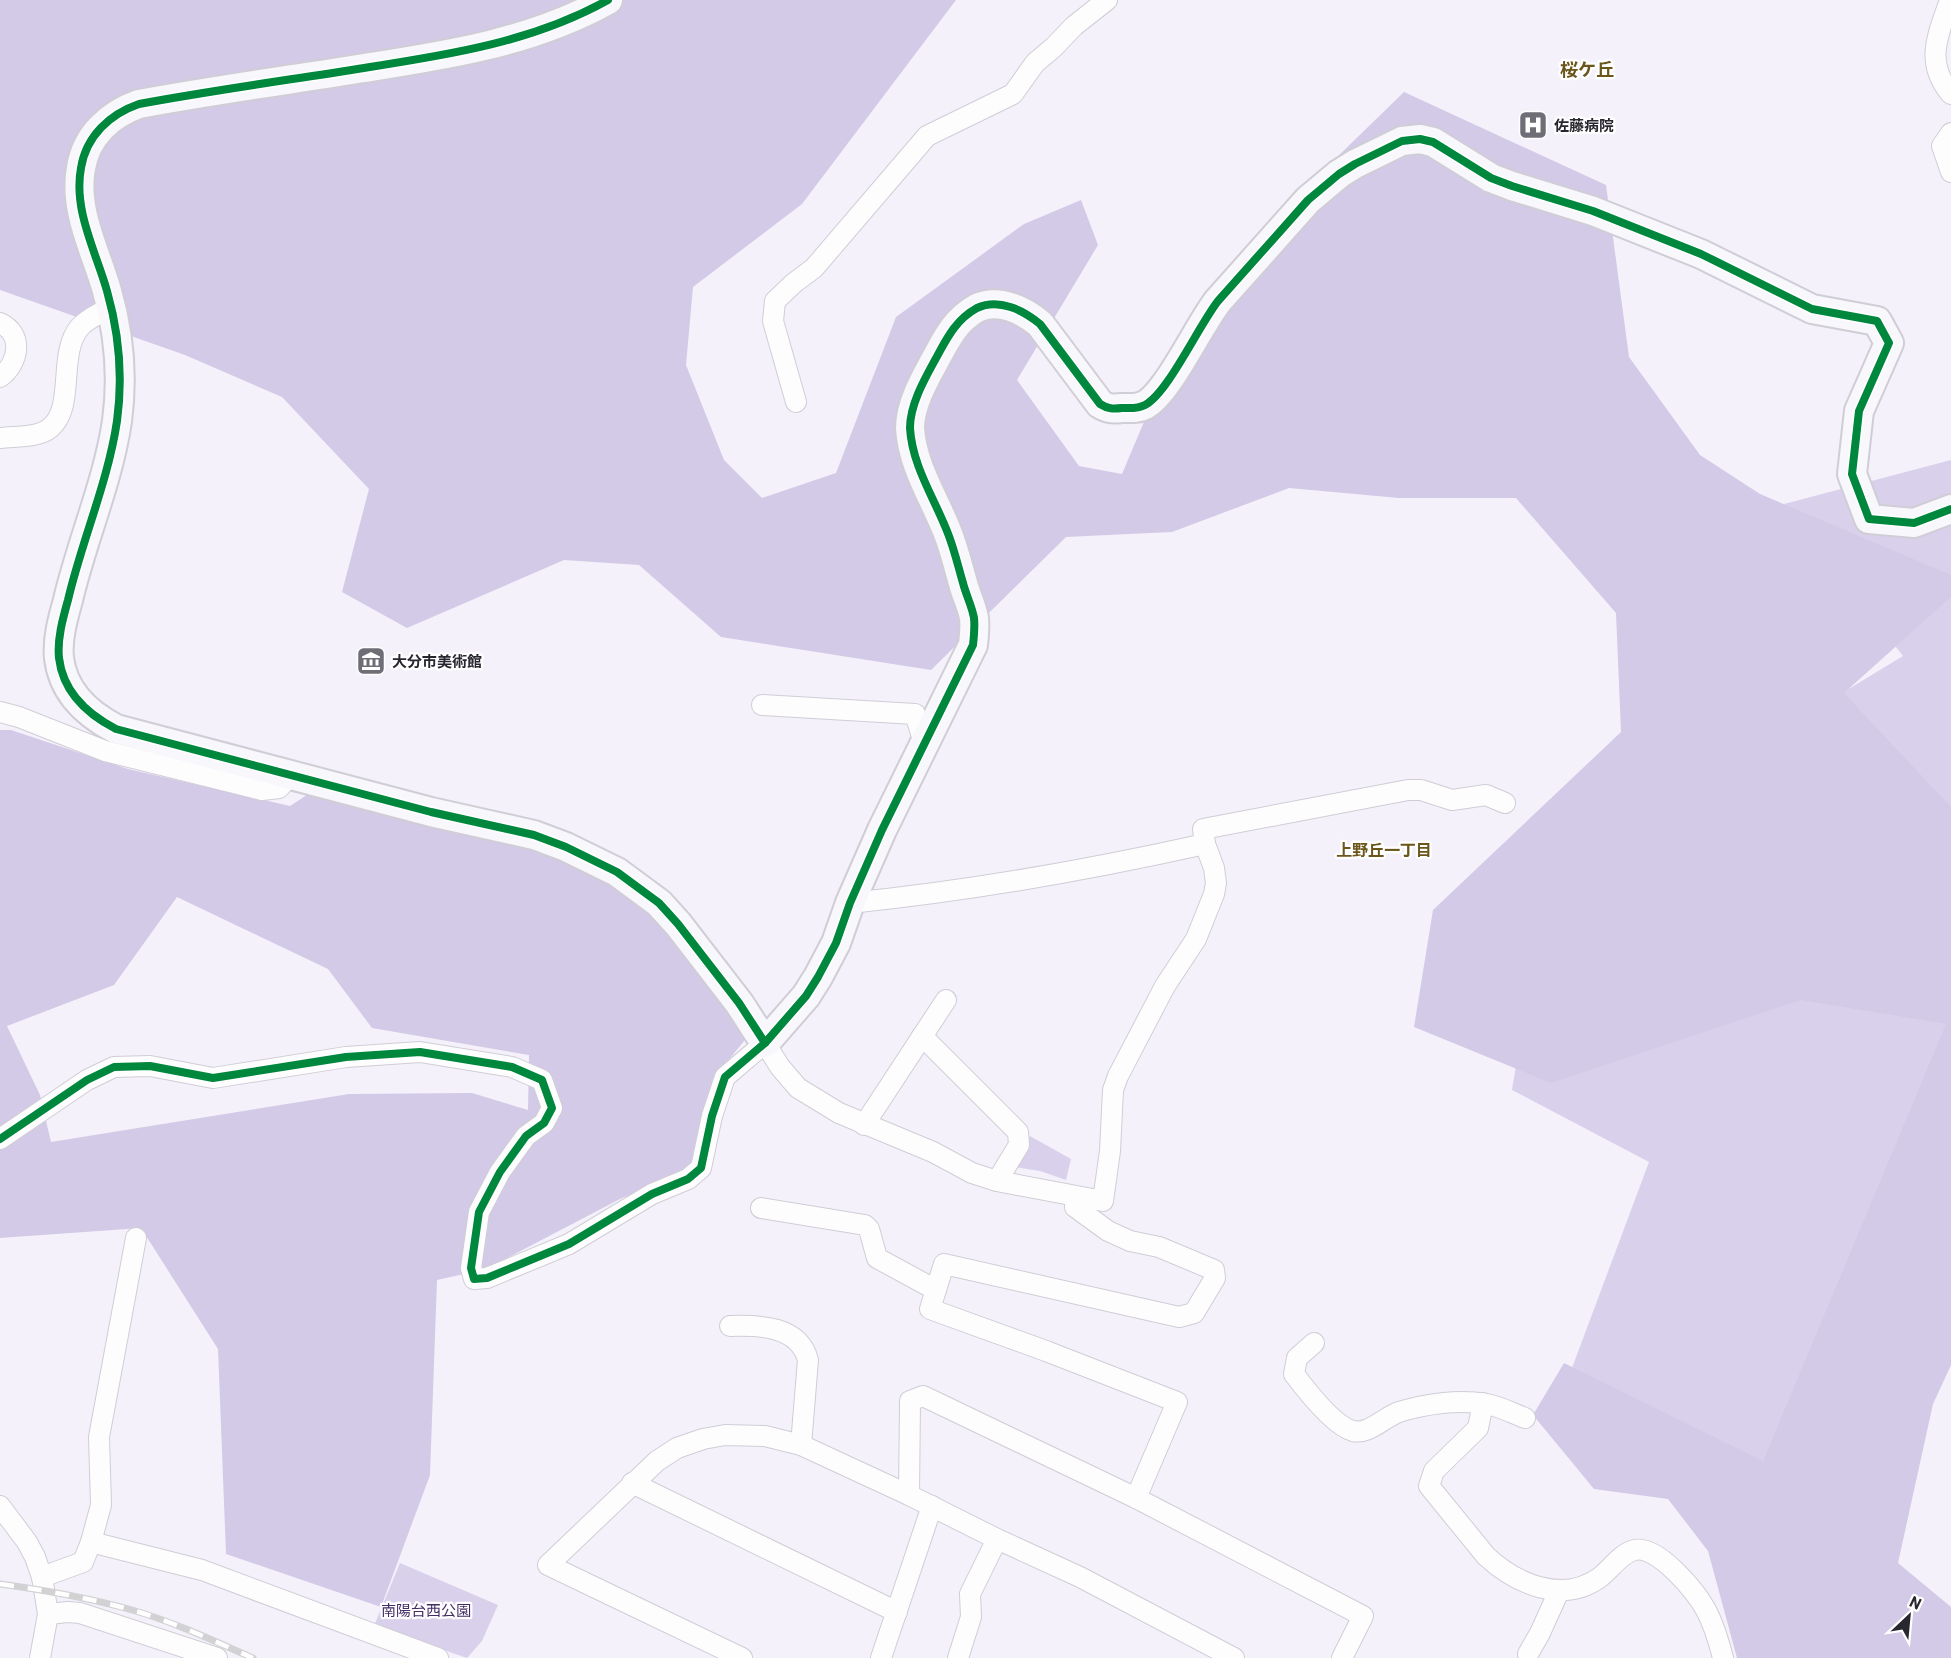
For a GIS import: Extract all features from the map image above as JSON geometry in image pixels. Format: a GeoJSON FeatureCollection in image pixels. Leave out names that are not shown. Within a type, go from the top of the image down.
{"type":"FeatureCollection","features":[{"type":"Feature","properties":{"kind":"street"},"geometry":{"type":"LineString","coordinates":[[608,0],[550,26],[496,44],[435,57],[139,104],[115,116],[92,139],[83,157],[80,197],[117,327],[120,360],[117,420],[110,456],[74,576],[59,643],[62,670],[78,701],[102,722],[116,729],[432,812],[534,835],[566,847],[617,872],[659,903],[739,1003],[780,1067],[798,1088],[839,1113],[933,1152],[972,1173],[997,1181],[1103,1202],[1110,1151],[1113,1089],[1164,986],[1196,939],[1214,894],[1216,882],[1214,868],[1205,844],[1203,829],[1408,790],[1421,790],[1452,800],[1486,795],[1505,803]]}},
{"type":"Feature","properties":{"kind":"street"},"geometry":{"type":"LineString","coordinates":[[796,402],[773,321],[775,301],[814,268],[927,136],[1013,94],[1035,63],[1074,26],[1107,0]]}},
{"type":"Feature","properties":{"kind":"street"},"geometry":{"type":"LineString","coordinates":[[1950,0],[1936,41],[1935,66],[1951,94]]}},
{"type":"Feature","properties":{"kind":"street"},"geometry":{"type":"LineString","coordinates":[[1951,133],[1942,146],[1951,172]]}},
{"type":"Feature","properties":{"kind":"street"},"geometry":{"type":"LineString","coordinates":[[0,1139],[87,1080],[114,1067],[150,1066],[213,1078],[346,1058],[420,1052],[512,1067],[542,1080],[552,1108],[544,1123],[526,1136],[500,1172],[479,1212],[471,1268],[474,1279],[487,1278],[569,1244],[652,1194],[688,1179],[701,1168],[712,1116],[725,1077],[765,1043],[806,996],[818,977],[836,943],[850,903],[924,743],[972,645],[974,618],[947,531],[925,483],[910,428],[913,408],[926,377],[954,327],[979,307],[1011,306],[1028,314],[1040,324],[1100,404],[1108,409],[1136,408],[1146,404],[1161,390],[1218,301],[1308,200],[1339,174],[1402,141],[1420,139],[1433,142],[1491,178],[1593,211],[1701,254],[1812,309],[1877,321],[1889,343],[1859,411],[1852,474],[1869,519],[1914,523],[1951,509]]}},
{"type":"Feature","properties":{"kind":"street"},"geometry":{"type":"LineString","coordinates":[[0,438],[41,432],[49,429],[56,422],[62,409],[70,349],[74,336],[84,324],[111,307]]}},
{"type":"Feature","properties":{"kind":"street"},"geometry":{"type":"LineString","coordinates":[[0,322],[12,331],[16,339],[17,350],[10,368],[0,377]]}},
{"type":"Feature","properties":{"kind":"street"},"geometry":{"type":"LineString","coordinates":[[762,705],[915,714],[924,743]]}},
{"type":"Feature","properties":{"kind":"street"},"geometry":{"type":"LineString","coordinates":[[0,712],[19,717],[105,751],[262,790],[279,789],[290,775]]}},
{"type":"Feature","properties":{"kind":"street"},"geometry":{"type":"LineString","coordinates":[[850,903],[913,897],[989,885],[1129,861],[1205,844]]}},
{"type":"Feature","properties":{"kind":"street"},"geometry":{"type":"LineString","coordinates":[[864,1125],[946,1000]]}},
{"type":"Feature","properties":{"kind":"street"},"geometry":{"type":"LineString","coordinates":[[922,1036],[1018,1132],[1019,1145],[997,1181]]}},
{"type":"Feature","properties":{"kind":"street"},"geometry":{"type":"LineString","coordinates":[[1076,1197],[1075,1207],[1108,1231],[1130,1240],[1159,1247],[1214,1270],[1215,1278],[1194,1313],[1179,1317],[944,1264],[930,1309],[1177,1402],[1136,1498]]}},
{"type":"Feature","properties":{"kind":"street"},"geometry":{"type":"LineString","coordinates":[[761,1208],[865,1224],[869,1228],[877,1258],[936,1290]]}},
{"type":"Feature","properties":{"kind":"street"},"geometry":{"type":"LineString","coordinates":[[42,1577],[83,1562],[91,1542],[101,1505],[99,1437],[136,1238]]}},
{"type":"Feature","properties":{"kind":"street"},"geometry":{"type":"LineString","coordinates":[[730,1326],[760,1325],[772,1328],[797,1340],[805,1350],[808,1360],[801,1445]]}},
{"type":"Feature","properties":{"kind":"street"},"geometry":{"type":"LineString","coordinates":[[1314,1342],[1297,1358],[1293,1374],[1316,1402],[1352,1431],[1360,1432],[1369,1429],[1386,1417],[1399,1412],[1439,1404],[1483,1403],[1525,1418]]}},
{"type":"Feature","properties":{"kind":"street"},"geometry":{"type":"LineString","coordinates":[[909,1495],[909,1401],[923,1396],[1136,1498],[1363,1616],[1342,1658]]}},
{"type":"Feature","properties":{"kind":"street"},"geometry":{"type":"LineString","coordinates":[[1483,1403],[1478,1428],[1434,1471],[1429,1486],[1495,1564],[1541,1588],[1559,1591],[1574,1590],[1586,1585],[1632,1551],[1649,1551],[1658,1556],[1677,1575],[1706,1609],[1723,1658]]}},
{"type":"Feature","properties":{"kind":"street"},"geometry":{"type":"LineString","coordinates":[[742,1658],[548,1565],[657,1461],[678,1448],[703,1438],[747,1434],[801,1445],[1080,1577],[1234,1658]]}},
{"type":"Feature","properties":{"kind":"street"},"geometry":{"type":"LineString","coordinates":[[632,1483],[897,1612]]}},
{"type":"Feature","properties":{"kind":"street"},"geometry":{"type":"LineString","coordinates":[[0,1506],[27,1542],[42,1577],[48,1614],[40,1658]]}},
{"type":"Feature","properties":{"kind":"street"},"geometry":{"type":"LineString","coordinates":[[881,1658],[932,1506]]}},
{"type":"Feature","properties":{"kind":"street"},"geometry":{"type":"LineString","coordinates":[[958,1658],[971,1617],[970,1594],[997,1539]]}},
{"type":"Feature","properties":{"kind":"street"},"geometry":{"type":"LineString","coordinates":[[91,1542],[202,1570],[438,1658]]}},
{"type":"Feature","properties":{"kind":"street"},"geometry":{"type":"LineString","coordinates":[[1528,1654],[1559,1591]]}},
{"type":"Feature","properties":{"kind":"street"},"geometry":{"type":"LineString","coordinates":[[48,1614],[80,1613],[218,1658]]}},
{"type":"Feature","properties":{"kind":"green space"},"geometry":{"type":"Polygon","coordinates":[[[1951,460],[1951,1177],[1837,1523],[1566,1384],[1649,1162],[1512,1090],[1547,872],[1903,656],[1784,504],[1951,460]]]}},
{"type":"Feature","properties":{"kind":"green space"},"geometry":{"type":"Polygon","coordinates":[[[1030,1136],[1071,1159],[1066,1180],[1040,1171],[1015,1167],[1030,1136]]]}},
{"type":"Feature","properties":{"kind":"green space","name":"南陽台西公園"},"geometry":{"type":"Polygon","coordinates":[[[400,1563],[498,1605],[482,1641],[467,1658],[374,1626],[400,1563]]]}},
{"type":"Feature","properties":{"kind":"shaded area"},"geometry":{"type":"Polygon","coordinates":[[[0,0],[956,0],[802,204],[693,287],[686,365],[724,460],[762,498],[836,473],[896,317],[1024,224],[1081,200],[1098,245],[1017,380],[1079,466],[1122,474],[1178,341],[1260,232],[1404,92],[1606,185],[1629,357],[1700,455],[1760,494],[1951,575],[1951,597],[1844,693],[1951,807],[1951,1365],[1933,1404],[1898,1563],[1951,1607],[1951,1658],[1737,1658],[1708,1551],[1668,1499],[1594,1489],[1533,1415],[1564,1363],[1763,1461],[1946,1024],[1801,1000],[1551,1083],[1414,1027],[1433,910],[1621,732],[1616,613],[1516,498],[1399,498],[1289,488],[1172,532],[1066,537],[931,670],[721,637],[639,565],[564,560],[407,628],[342,592],[369,489],[282,397],[185,355],[0,290],[0,0]]]}},
{"type":"Feature","properties":{"kind":"shaded area"},"geometry":{"type":"Polygon","coordinates":[[[0,730],[11,730],[128,769],[290,806],[313,791],[532,843],[614,879],[668,924],[749,1035],[713,1079],[696,1154],[683,1176],[622,1198],[486,1269],[437,1280],[430,1475],[381,1607],[226,1554],[218,1349],[141,1228],[0,1238],[0,730]],[[177,897],[114,985],[7,1026],[40,1095],[51,1142],[349,1094],[472,1093],[528,1110],[529,1055],[372,1028],[328,969],[177,897]]]}},
{"type":"Feature","properties":{"kind":"railway"},"geometry":{"type":"LineString","coordinates":[[0,1584],[66,1595],[132,1610],[178,1626],[253,1658]]}},
{"type":"Feature","properties":{"kind":"cycle path"},"geometry":{"type":"LineString","coordinates":[[608,0],[550,27],[458,52],[139,104],[109,120],[94,136],[81,168],[80,199],[114,323],[119,355],[119,405],[108,466],[62,621],[59,658],[61,670],[78,701],[95,716],[116,729],[431,812],[534,835],[566,847],[617,872],[659,903],[678,924],[739,1003],[765,1043]]}},
{"type":"Feature","properties":{"kind":"cycle path"},"geometry":{"type":"LineString","coordinates":[[0,1139],[87,1080],[114,1067],[150,1066],[213,1078],[346,1057],[420,1052],[512,1067],[542,1080],[552,1108],[544,1123],[526,1136],[500,1172],[479,1212],[471,1268],[474,1279],[487,1278],[569,1244],[652,1194],[688,1179],[701,1168],[712,1116],[725,1077],[765,1043],[806,996],[818,977],[836,943],[850,903],[882,830],[973,645],[972,609],[954,550],[919,468],[910,428],[912,410],[918,393],[952,331],[969,313],[985,305],[1002,305],[1018,310],[1040,324],[1100,404],[1113,408],[1134,408],[1145,405],[1154,398],[1173,373],[1218,301],[1308,200],[1339,174],[1402,141],[1420,139],[1433,142],[1491,178],[1593,211],[1701,254],[1812,309],[1877,321],[1889,343],[1859,411],[1852,474],[1869,519],[1914,523],[1951,509]]}},
{"type":"Feature","properties":{"kind":"place","name":"佐藤病院"},"geometry":{"type":"Point","coordinates":[1533,125]}},
{"type":"Feature","properties":{"kind":"place","name":"大分市美術館"},"geometry":{"type":"Point","coordinates":[371,661]}},
{"type":"Feature","properties":{"kind":"district","name":"桜ケ丘"},"geometry":{"type":"Point","coordinates":[1587,69]}},
{"type":"Feature","properties":{"kind":"district","name":"上野丘一丁目"},"geometry":{"type":"Point","coordinates":[1384,849]}}]}
